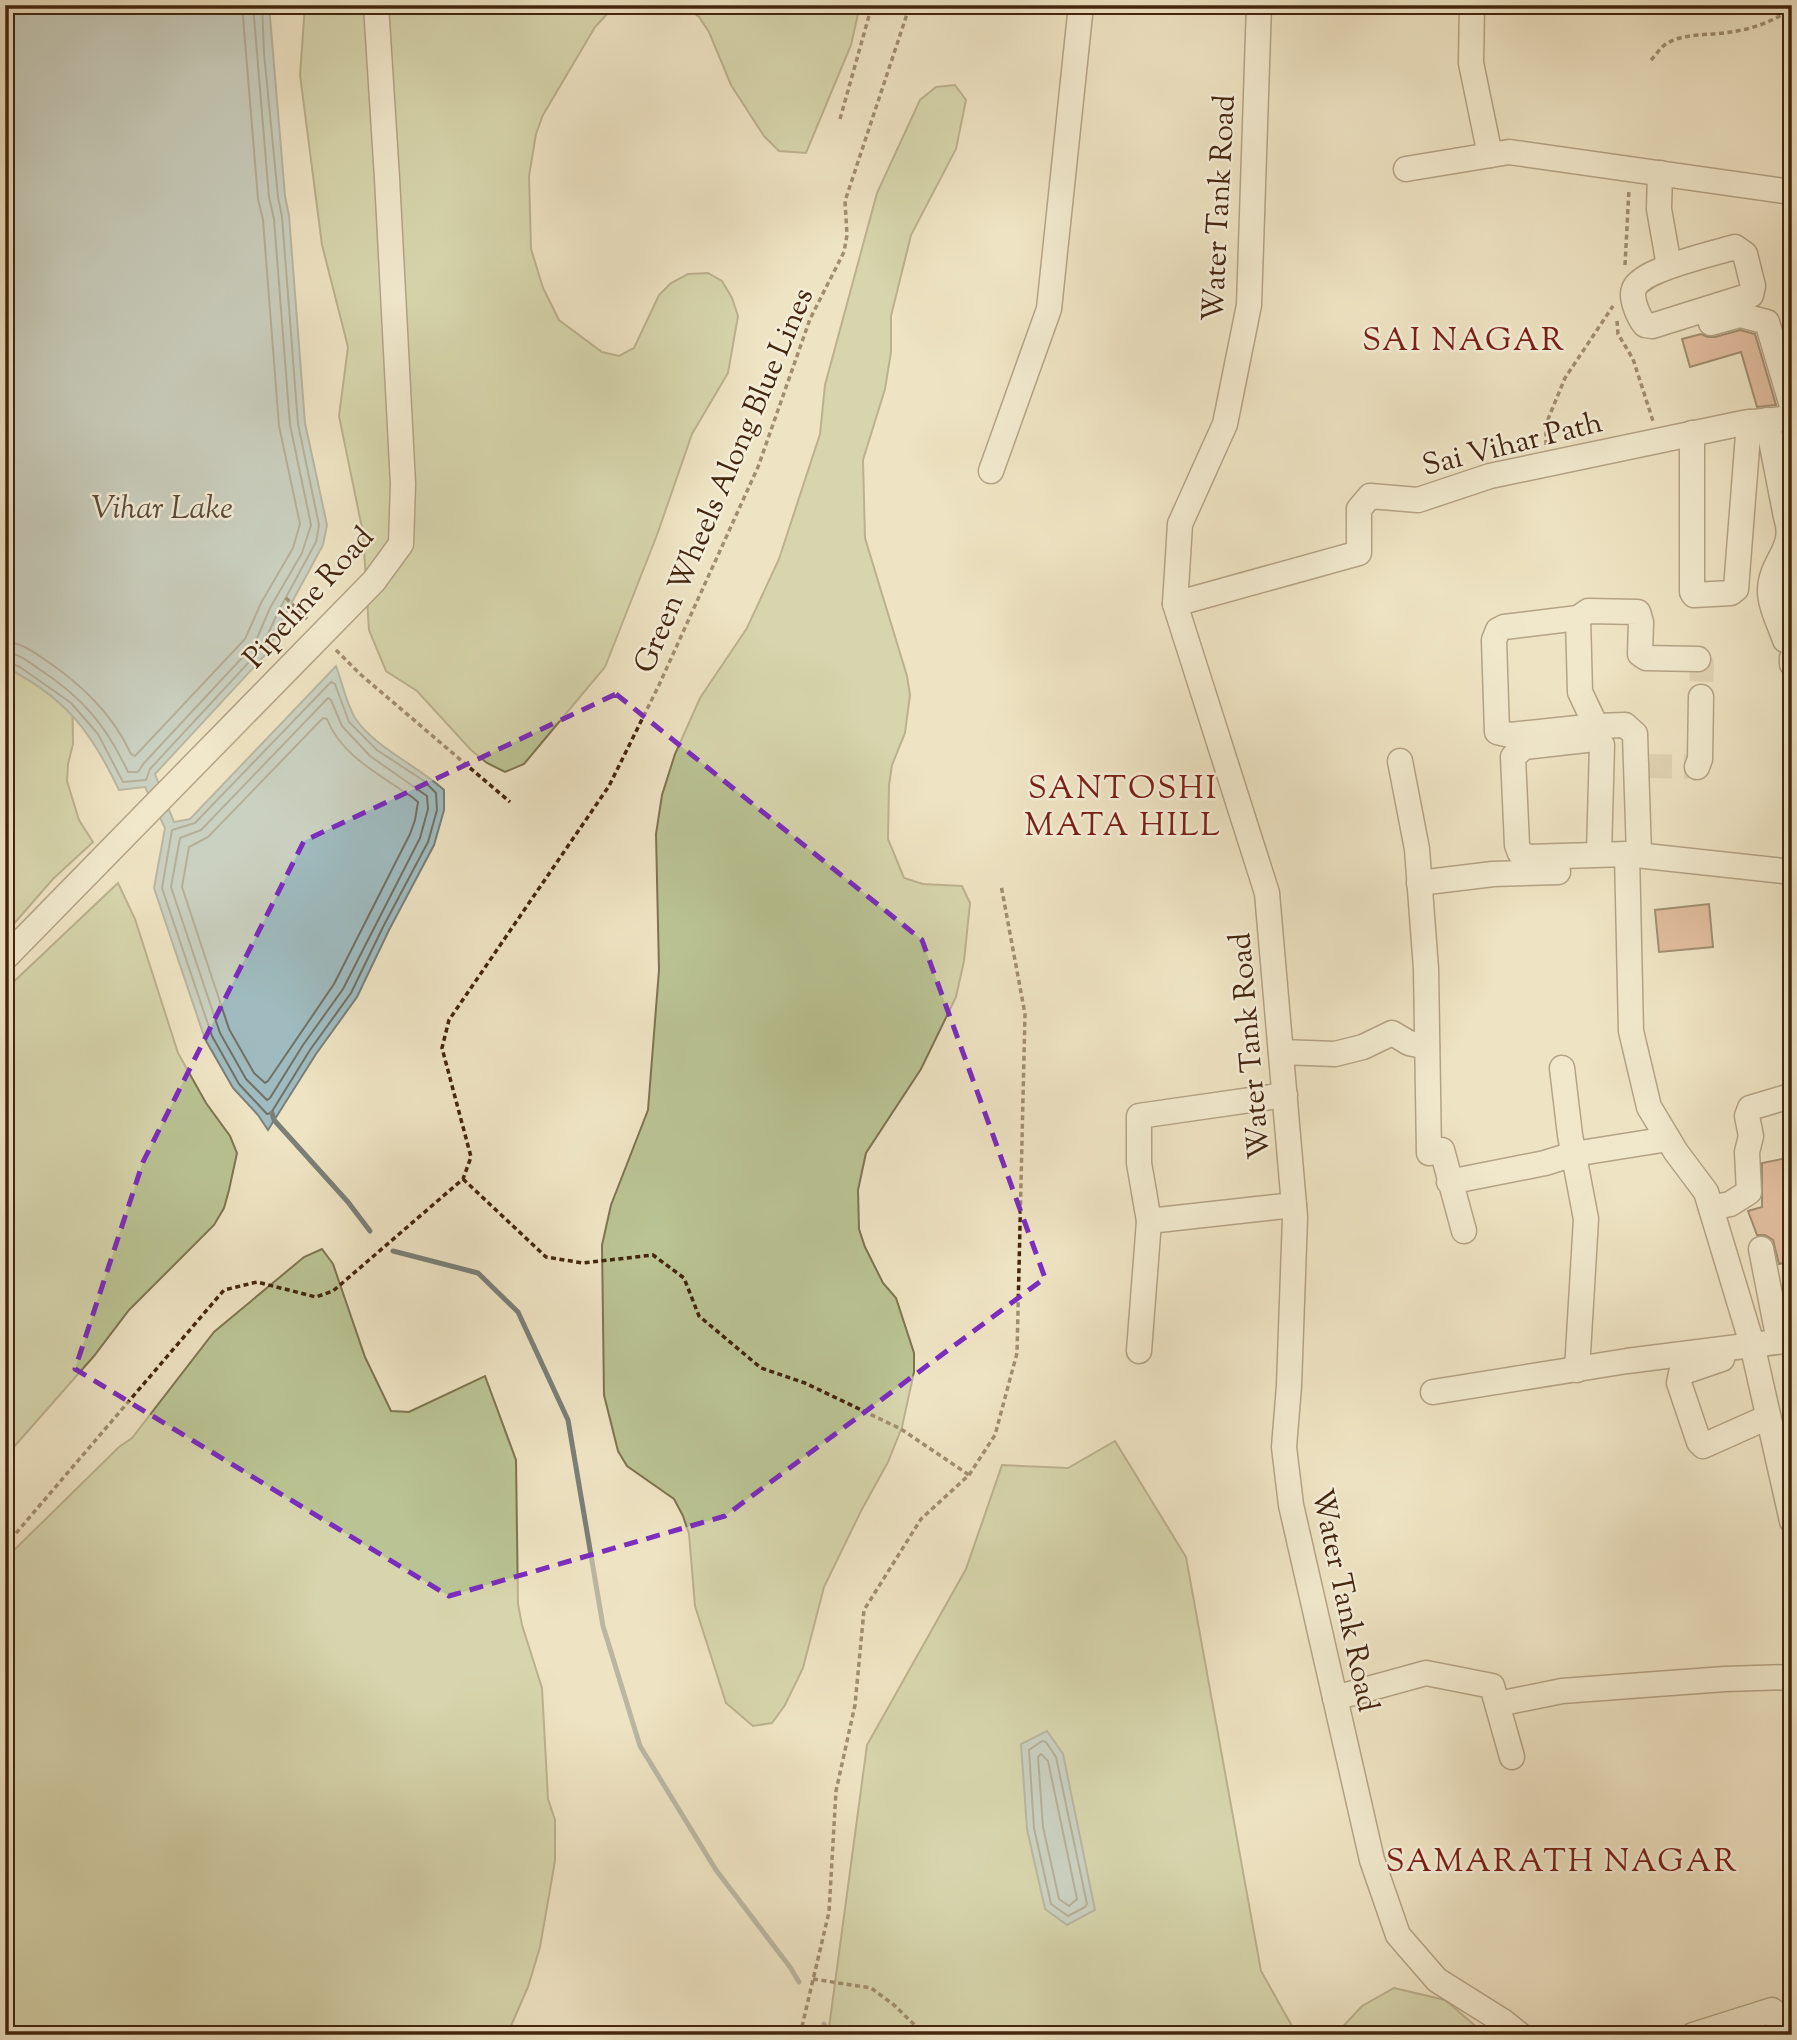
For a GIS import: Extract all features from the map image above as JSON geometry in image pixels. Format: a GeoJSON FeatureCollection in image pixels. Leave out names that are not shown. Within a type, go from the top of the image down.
{"type":"FeatureCollection","features":[{"type":"Feature","properties":{"kind":"street","name":"Pipeline Road"},"geometry":{"type":"LineString","coordinates":[[5,958],[374,581],[401,544],[403,484],[376,5]]}},
{"type":"Feature","properties":{"kind":"street"},"geometry":{"type":"LineString","coordinates":[[991,471],[1049,309],[1081,5]]}},
{"type":"Feature","properties":{"kind":"street","name":"Water Tank Road"},"geometry":{"type":"LineString","coordinates":[[1259,5],[1249,305],[1226,424],[1180,524],[1175,604],[1267,893],[1294,1205],[1290,1373],[1284,1447],[1292,1506],[1372,1860],[1398,1934],[1437,1980],[1520,2035]]}},
{"type":"Feature","properties":{"kind":"street"},"geometry":{"type":"LineString","coordinates":[[1472,5],[1471,64],[1490,155]]}},
{"type":"Feature","properties":{"kind":"street"},"geometry":{"type":"LineString","coordinates":[[1406,169],[1509,152],[1792,191]]}},
{"type":"Feature","properties":{"kind":"street"},"geometry":{"type":"LineString","coordinates":[[1660,173],[1659,209],[1669,266]]}},
{"type":"Feature","properties":{"kind":"street"},"geometry":{"type":"LineString","coordinates":[[1735,247],[1745,254],[1751,295],[1645,326],[1640,320],[1634,287],[1639,281],[1669,266],[1735,247]]}},
{"type":"Feature","properties":{"kind":"street"},"geometry":{"type":"LineString","coordinates":[[1684,331],[1740,315],[1757,317],[1767,322],[1792,406]]}},
{"type":"Feature","properties":{"kind":"street","name":"Sai Vihar Path"},"geometry":{"type":"LineString","coordinates":[[1175,604],[1359,553],[1359,509],[1370,496],[1418,500],[1490,476],[1692,433],[1792,418]]}},
{"type":"Feature","properties":{"kind":"street"},"geometry":{"type":"LineString","coordinates":[[1692,433],[1692,592],[1694,595],[1731,593],[1736,589],[1758,421]]}},
{"type":"Feature","properties":{"kind":"street"},"geometry":{"type":"LineString","coordinates":[[1758,421],[1791,530],[1788,544],[1775,571],[1770,593],[1785,640],[1792,638]]}},
{"type":"Feature","properties":{"kind":"street"},"geometry":{"type":"LineString","coordinates":[[1698,659],[1646,658],[1640,654],[1641,622],[1638,612],[1588,611],[1578,618],[1504,627],[1498,630],[1494,640],[1497,732],[1510,735],[1625,725],[1635,734],[1642,766],[1633,855],[1631,1031],[1649,1107],[1706,1192],[1777,1428],[1791,1511]]}},
{"type":"Feature","properties":{"kind":"street"},"geometry":{"type":"LineString","coordinates":[[1578,618],[1580,692],[1596,726]]}},
{"type":"Feature","properties":{"kind":"street"},"geometry":{"type":"LineString","coordinates":[[1792,658],[1792,664]]}},
{"type":"Feature","properties":{"kind":"street"},"geometry":{"type":"LineString","coordinates":[[1697,767],[1700,759],[1701,697]]}},
{"type":"Feature","properties":{"kind":"street"},"geometry":{"type":"LineString","coordinates":[[1599,854],[1602,745],[1595,739],[1524,747],[1516,752],[1513,757],[1517,845],[1520,853],[1528,857],[1633,855],[1792,872]]}},
{"type":"Feature","properties":{"kind":"street"},"geometry":{"type":"LineString","coordinates":[[1400,761],[1418,849],[1426,970],[1429,1153],[1442,1150],[1464,1231]]}},
{"type":"Feature","properties":{"kind":"street"},"geometry":{"type":"LineString","coordinates":[[1499,774],[1506,874]]}},
{"type":"Feature","properties":{"kind":"street"},"geometry":{"type":"LineString","coordinates":[[1419,883],[1506,874],[1559,872]]}},
{"type":"Feature","properties":{"kind":"street"},"geometry":{"type":"LineString","coordinates":[[1281,1052],[1335,1054],[1363,1048],[1392,1033],[1409,1043],[1427,1047]]}},
{"type":"Feature","properties":{"kind":"street"},"geometry":{"type":"LineString","coordinates":[[1562,1068],[1586,1219],[1577,1370]]}},
{"type":"Feature","properties":{"kind":"street"},"geometry":{"type":"LineString","coordinates":[[1139,1351],[1149,1221],[1139,1163],[1139,1116],[1285,1095]]}},
{"type":"Feature","properties":{"kind":"street"},"geometry":{"type":"LineString","coordinates":[[1711,1208],[1730,1205],[1749,1192],[1747,1153],[1751,1136],[1747,1116],[1751,1108],[1787,1097],[1792,1099]]}},
{"type":"Feature","properties":{"kind":"street"},"geometry":{"type":"LineString","coordinates":[[1449,1182],[1545,1163],[1574,1154],[1668,1139]]}},
{"type":"Feature","properties":{"kind":"street"},"geometry":{"type":"LineString","coordinates":[[1149,1221],[1294,1205]]}},
{"type":"Feature","properties":{"kind":"street"},"geometry":{"type":"LineString","coordinates":[[1433,1392],[1628,1360],[1785,1341],[1761,1249]]}},
{"type":"Feature","properties":{"kind":"street"},"geometry":{"type":"LineString","coordinates":[[1752,1346],[1681,1373],[1679,1383],[1699,1442],[1703,1446],[1777,1428]]}},
{"type":"Feature","properties":{"kind":"street"},"geometry":{"type":"LineString","coordinates":[[1335,1698],[1426,1674],[1492,1686],[1512,1757]]}},
{"type":"Feature","properties":{"kind":"street"},"geometry":{"type":"LineString","coordinates":[[1498,1704],[1562,1691],[1792,1677]]}},
{"type":"Feature","properties":{"kind":"street"},"geometry":{"type":"LineString","coordinates":[[1693,2035],[1772,2010],[1785,2026]]}},
{"type":"Feature","properties":{"kind":"path"},"geometry":{"type":"LineString","coordinates":[[840,119],[872,5]]}},
{"type":"Feature","properties":{"kind":"path","name":"Green Wheels Along Blue Lines"},"geometry":{"type":"LineString","coordinates":[[463,1179],[471,1157],[442,1048],[449,1020],[609,786],[758,467],[810,319],[844,252],[847,236],[845,201],[910,5]]}},
{"type":"Feature","properties":{"kind":"path"},"geometry":{"type":"LineString","coordinates":[[1651,60],[1673,41],[1684,37],[1732,32],[1782,16],[1792,7]]}},
{"type":"Feature","properties":{"kind":"path"},"geometry":{"type":"LineString","coordinates":[[1545,464],[1546,424],[1565,378],[1618,301]]}},
{"type":"Feature","properties":{"kind":"path"},"geometry":{"type":"LineString","coordinates":[[286,598],[311,623]]}},
{"type":"Feature","properties":{"kind":"path"},"geometry":{"type":"LineString","coordinates":[[332,646],[360,674],[510,802]]}},
{"type":"Feature","properties":{"kind":"path"},"geometry":{"type":"LineString","coordinates":[[800,2035],[829,1912],[836,1791],[855,1706],[864,1610],[921,1519],[969,1475],[995,1435],[1017,1353],[1025,1014],[1001,885]]}},
{"type":"Feature","properties":{"kind":"path"},"geometry":{"type":"LineString","coordinates":[[5,1546],[224,1290],[257,1282],[316,1297],[333,1291],[463,1179],[546,1257],[583,1263],[653,1255],[684,1278],[699,1316],[761,1368],[805,1383],[901,1429],[969,1475]]}},
{"type":"Feature","properties":{"kind":"path"},"geometry":{"type":"LineString","coordinates":[[813,1979],[871,1988],[894,2005],[925,2035]]}},
{"type":"Feature","properties":{"kind":"highlighted area"},"geometry":{"type":"Polygon","coordinates":[[[616,694],[922,940],[1045,1278],[725,1516],[449,1596],[75,1369],[143,1162],[304,841],[616,694]]]}},
{"type":"Feature","properties":{"kind":"green space"},"geometry":{"type":"Polygon","coordinates":[[[305,5],[637,5],[608,13],[595,27],[543,115],[536,134],[529,176],[531,249],[543,288],[559,320],[602,352],[619,356],[634,348],[659,295],[671,283],[688,274],[708,273],[722,281],[738,316],[728,373],[692,434],[657,535],[605,667],[524,764],[505,772],[487,763],[471,750],[417,691],[386,671],[369,630],[363,533],[339,416],[348,347],[322,245],[300,75],[305,5]]]}},
{"type":"Feature","properties":{"kind":"green space"},"geometry":{"type":"Polygon","coordinates":[[[684,5],[860,5],[851,45],[806,153],[779,151],[764,136],[731,85],[709,32],[699,17],[684,5]]]}},
{"type":"Feature","properties":{"kind":"green space"},"geometry":{"type":"Polygon","coordinates":[[[955,85],[966,100],[956,149],[911,235],[891,316],[891,352],[885,389],[863,460],[865,538],[907,676],[910,695],[905,733],[892,765],[888,839],[904,878],[923,884],[962,886],[970,903],[964,961],[956,997],[921,1069],[866,1153],[858,1190],[859,1229],[883,1283],[896,1298],[914,1353],[914,1372],[902,1427],[888,1462],[824,1587],[803,1668],[785,1705],[772,1723],[753,1726],[726,1703],[695,1606],[689,1534],[683,1516],[674,1499],[627,1466],[618,1451],[604,1395],[602,1245],[611,1205],[648,1110],[659,970],[656,834],[662,795],[675,754],[700,698],[747,628],[779,559],[820,434],[825,385],[877,193],[920,100],[936,87],[955,85]]]}},
{"type":"Feature","properties":{"kind":"green space"},"geometry":{"type":"Polygon","coordinates":[[[5,659],[72,687],[73,744],[67,781],[79,820],[93,842],[53,879],[5,934],[5,659]]]}},
{"type":"Feature","properties":{"kind":"green space"},"geometry":{"type":"Polygon","coordinates":[[[118,883],[135,919],[178,1053],[206,1103],[230,1136],[237,1153],[224,1208],[214,1225],[129,1310],[94,1356],[5,1457],[5,990],[118,883]]]}},
{"type":"Feature","properties":{"kind":"green space"},"geometry":{"type":"Polygon","coordinates":[[[322,1249],[333,1264],[365,1357],[391,1411],[409,1412],[485,1376],[516,1460],[518,1604],[542,1688],[548,1799],[555,1820],[555,1861],[540,1947],[528,1987],[507,2035],[5,2035],[5,1559],[119,1447],[132,1438],[214,1332],[304,1257],[322,1249]]]}},
{"type":"Feature","properties":{"kind":"green space"},"geometry":{"type":"Polygon","coordinates":[[[1115,1441],[1186,1557],[1261,1971],[1297,2035],[828,2035],[867,1745],[966,1569],[1002,1465],[1068,1468],[1115,1441]]]}},
{"type":"Feature","properties":{"kind":"green space"},"geometry":{"type":"Polygon","coordinates":[[[1394,1988],[1445,2000],[1486,2035],[1335,2035],[1362,2006],[1394,1988]]]}},
{"type":"Feature","properties":{"kind":"water","name":"Vihar Lake"},"geometry":{"type":"Polygon","coordinates":[[[5,5],[269,5],[305,423],[327,525],[323,545],[267,653],[155,774],[174,822],[190,819],[336,666],[355,718],[373,738],[444,790],[444,810],[434,845],[357,997],[316,1054],[268,1130],[233,1088],[205,1039],[154,888],[165,828],[145,787],[119,790],[98,750],[74,718],[44,691],[5,667],[5,5]]]}},
{"type":"Feature","properties":{"kind":"water"},"geometry":{"type":"Polygon","coordinates":[[[1047,1731],[1063,1754],[1095,1910],[1067,1925],[1045,1909],[1027,1829],[1021,1744],[1047,1731]]]}},
{"type":"Feature","properties":{"kind":"building"},"geometry":{"type":"Polygon","coordinates":[[[1740,330],[1755,334],[1776,405],[1757,407],[1741,352],[1690,367],[1682,339],[1701,334],[1715,337],[1740,330]]]}},
{"type":"Feature","properties":{"kind":"building"},"geometry":{"type":"Polygon","coordinates":[[[1709,904],[1713,947],[1659,952],[1655,910],[1709,904]]]}},
{"type":"Feature","properties":{"kind":"building"},"geometry":{"type":"Polygon","coordinates":[[[1792,1157],[1792,1261],[1779,1264],[1773,1240],[1765,1235],[1757,1235],[1748,1211],[1762,1207],[1762,1163],[1792,1157]]]}},
{"type":"Feature","properties":{"kind":"waterway"},"geometry":{"type":"LineString","coordinates":[[272,1113],[274,1120],[348,1202],[370,1231]]}},
{"type":"Feature","properties":{"kind":"waterway"},"geometry":{"type":"LineString","coordinates":[[393,1251],[478,1273],[518,1312],[568,1420],[603,1626],[640,1746],[716,1870],[799,1982]]}},
{"type":"Feature","properties":{"kind":"waterway"},"geometry":{"type":"LineString","coordinates":[[824,2024],[830,2035]]}},
{"type":"Feature","properties":{"kind":"tunnel"},"geometry":{"type":"LineString","coordinates":[[1698,659],[1702,664],[1701,697]]}},
{"type":"Feature","properties":{"kind":"tunnel"},"geometry":{"type":"LineString","coordinates":[[1648,766],[1697,767]]}},
{"type":"Feature","properties":{"kind":"district","name":"SAI NAGAR"},"geometry":{"type":"Point","coordinates":[1464,339]}},
{"type":"Feature","properties":{"kind":"district","name":"SANTOSHI MATA HILL"},"geometry":{"type":"Point","coordinates":[1123,806]}},
{"type":"Feature","properties":{"kind":"district","name":"SAMARATH NAGAR"},"geometry":{"type":"Point","coordinates":[1562,1860]}}]}
